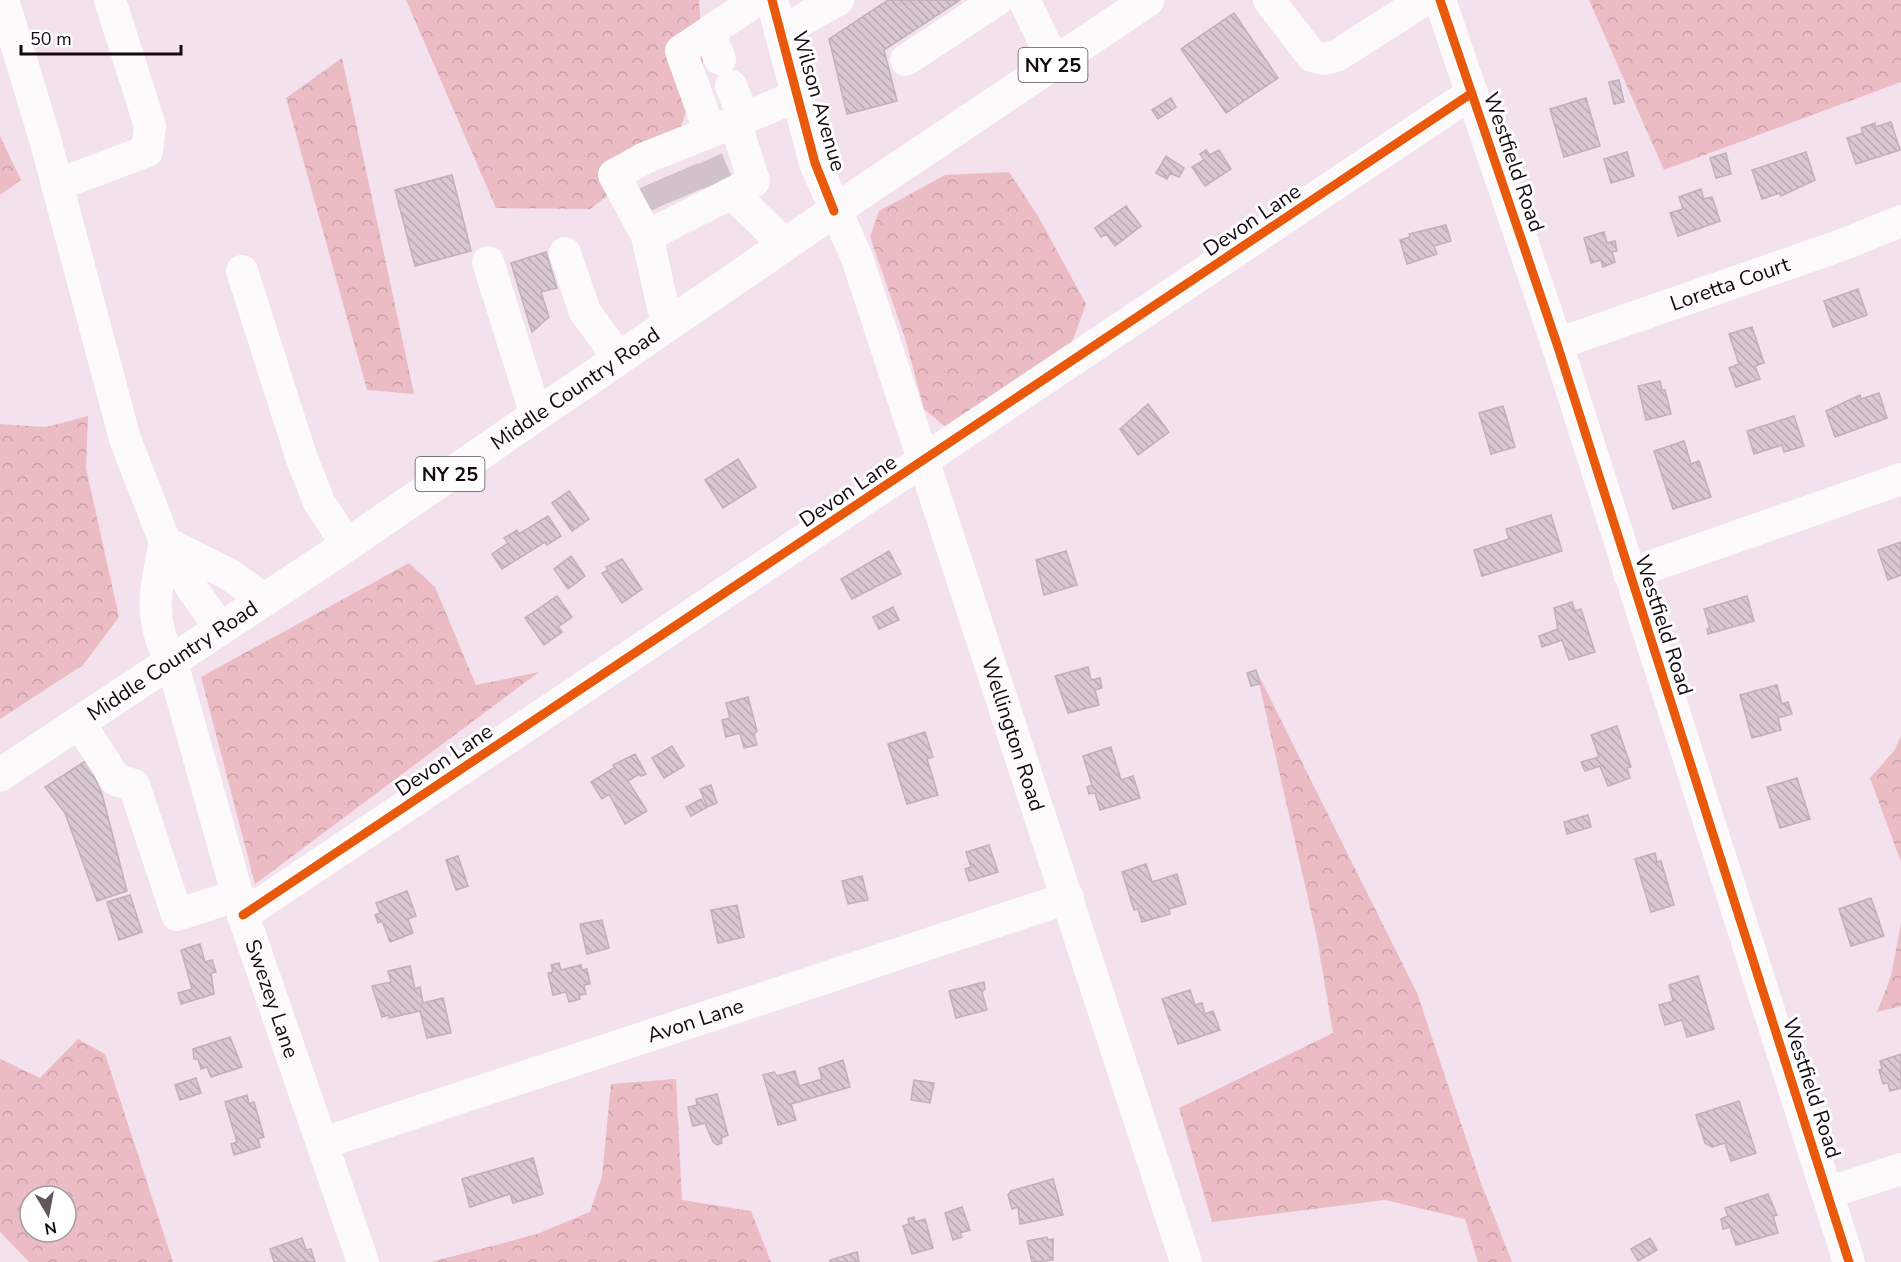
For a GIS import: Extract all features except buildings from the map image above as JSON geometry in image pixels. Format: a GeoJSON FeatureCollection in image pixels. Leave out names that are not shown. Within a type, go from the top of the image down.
{"type":"FeatureCollection","features":[{"type":"Feature","properties":{"kind":"main road","name":"Middle Country Road"},"geometry":{"type":"LineString","coordinates":[[0,775],[347,545],[834,211],[1148,0]]}},
{"type":"Feature","properties":{"kind":"street"},"geometry":{"type":"LineString","coordinates":[[3,0],[57,185],[125,439],[165,542],[193,590],[221,629]]}},
{"type":"Feature","properties":{"kind":"street"},"geometry":{"type":"LineString","coordinates":[[57,185],[147,151],[150,126],[110,0]]}},
{"type":"Feature","properties":{"kind":"street"},"geometry":{"type":"LineString","coordinates":[[667,326],[694,175],[720,59],[757,0]]}},
{"type":"Feature","properties":{"kind":"street","name":"Wilson Avenue"},"geometry":{"type":"LineString","coordinates":[[772,0],[815,163],[834,211]]}},
{"type":"Feature","properties":{"kind":"street"},"geometry":{"type":"LineString","coordinates":[[780,32],[838,0]]}},
{"type":"Feature","properties":{"kind":"street"},"geometry":{"type":"LineString","coordinates":[[906,60],[997,0]]}},
{"type":"Feature","properties":{"kind":"street"},"geometry":{"type":"LineString","coordinates":[[1024,0],[1054,64]]}},
{"type":"Feature","properties":{"kind":"street"},"geometry":{"type":"LineString","coordinates":[[1269,0],[1312,56],[1324,59],[1338,55],[1424,0]]}},
{"type":"Feature","properties":{"kind":"street","name":"Westfield Road"},"geometry":{"type":"LineString","coordinates":[[1440,0],[1557,344],[1849,1262]]}},
{"type":"Feature","properties":{"kind":"street"},"geometry":{"type":"LineString","coordinates":[[720,59],[681,51],[694,175],[785,245]]}},
{"type":"Feature","properties":{"kind":"street","name":"Devon Lane"},"geometry":{"type":"LineString","coordinates":[[80,722],[116,780],[134,785],[177,915],[240,905],[925,461],[1472,93]]}},
{"type":"Feature","properties":{"kind":"street"},"geometry":{"type":"LineString","coordinates":[[694,175],[798,96]]}},
{"type":"Feature","properties":{"kind":"street","name":"Wellington Road"},"geometry":{"type":"LineString","coordinates":[[834,211],[857,258],[925,461],[1186,1262]]}},
{"type":"Feature","properties":{"kind":"street","name":"Loretta Court"},"geometry":{"type":"LineString","coordinates":[[1557,344],[1839,246],[1901,221]]}},
{"type":"Feature","properties":{"kind":"street"},"geometry":{"type":"LineString","coordinates":[[566,253],[585,312],[619,358]]}},
{"type":"Feature","properties":{"kind":"street"},"geometry":{"type":"LineString","coordinates":[[488,262],[536,416]]}},
{"type":"Feature","properties":{"kind":"street"},"geometry":{"type":"LineString","coordinates":[[242,271],[319,502],[347,545]]}},
{"type":"Feature","properties":{"kind":"street"},"geometry":{"type":"LineString","coordinates":[[1629,574],[1901,479]]}},
{"type":"Feature","properties":{"kind":"street"},"geometry":{"type":"LineString","coordinates":[[165,542],[230,575],[265,600]]}},
{"type":"Feature","properties":{"kind":"street","name":"Swezey Lane"},"geometry":{"type":"LineString","coordinates":[[165,542],[154,605],[156,624],[172,662],[240,905],[363,1262]]}},
{"type":"Feature","properties":{"kind":"street","name":"Avon Lane"},"geometry":{"type":"LineString","coordinates":[[323,1143],[1068,898]]}},
{"type":"Feature","properties":{"kind":"street"},"geometry":{"type":"LineString","coordinates":[[1827,1193],[1901,1169]]}},
{"type":"Feature","properties":{"kind":"green space"},"geometry":{"type":"Polygon","coordinates":[[[406,0],[699,0],[703,62],[675,144],[590,209],[496,208],[406,0]]]}},
{"type":"Feature","properties":{"kind":"green space"},"geometry":{"type":"Polygon","coordinates":[[[1589,0],[1901,0],[1901,82],[1664,170],[1589,0]]]}},
{"type":"Feature","properties":{"kind":"green space"},"geometry":{"type":"Polygon","coordinates":[[[342,58],[414,394],[367,390],[286,98],[342,58]]]}},
{"type":"Feature","properties":{"kind":"green space"},"geometry":{"type":"Polygon","coordinates":[[[0,136],[21,180],[0,195],[0,136]]]}},
{"type":"Feature","properties":{"kind":"green space"},"geometry":{"type":"Polygon","coordinates":[[[1009,172],[1038,216],[1086,304],[1071,345],[948,429],[924,409],[905,338],[870,237],[879,211],[945,175],[1009,172]]]}},
{"type":"Feature","properties":{"kind":"green space"},"geometry":{"type":"Polygon","coordinates":[[[88,416],[86,468],[119,617],[83,665],[0,719],[0,424],[46,427],[88,416]]]}},
{"type":"Feature","properties":{"kind":"green space"},"geometry":{"type":"Polygon","coordinates":[[[409,563],[435,587],[476,685],[539,672],[255,884],[201,677],[409,563]]]}},
{"type":"Feature","properties":{"kind":"green space"},"geometry":{"type":"Polygon","coordinates":[[[1256,670],[1417,993],[1481,1183],[1512,1262],[1478,1262],[1465,1219],[1385,1200],[1212,1222],[1179,1108],[1333,1033],[1317,938],[1256,670]]]}},
{"type":"Feature","properties":{"kind":"green space"},"geometry":{"type":"Polygon","coordinates":[[[1901,736],[1901,862],[1870,778],[1894,751],[1901,736]]]}},
{"type":"Feature","properties":{"kind":"green space"},"geometry":{"type":"Polygon","coordinates":[[[1901,923],[1901,1006],[1877,1012],[1891,976],[1901,923]]]}},
{"type":"Feature","properties":{"kind":"green space"},"geometry":{"type":"Polygon","coordinates":[[[78,1039],[105,1054],[173,1262],[29,1262],[0,1232],[0,1059],[40,1078],[78,1039]]]}},
{"type":"Feature","properties":{"kind":"green space"},"geometry":{"type":"Polygon","coordinates":[[[676,1079],[682,1200],[751,1211],[771,1262],[431,1262],[537,1234],[590,1212],[602,1176],[611,1084],[676,1079]]]}},
{"type":"Feature","properties":{"kind":"tunnel"},"geometry":{"type":"LineString","coordinates":[[707,160],[717,183]]}},
{"type":"Feature","properties":{"kind":"tunnel"},"geometry":{"type":"LineString","coordinates":[[682,170],[692,193]]}},
{"type":"Feature","properties":{"kind":"tunnel"},"geometry":{"type":"LineString","coordinates":[[654,182],[664,205]]}},
{"type":"Feature","properties":{"kind":"cycle path"},"geometry":{"type":"LineString","coordinates":[[772,0],[815,163],[834,211]]}},
{"type":"Feature","properties":{"kind":"cycle path"},"geometry":{"type":"LineString","coordinates":[[1440,0],[1557,344],[1849,1262]]}},
{"type":"Feature","properties":{"kind":"cycle path"},"geometry":{"type":"LineString","coordinates":[[243,915],[1472,93]]}}]}
